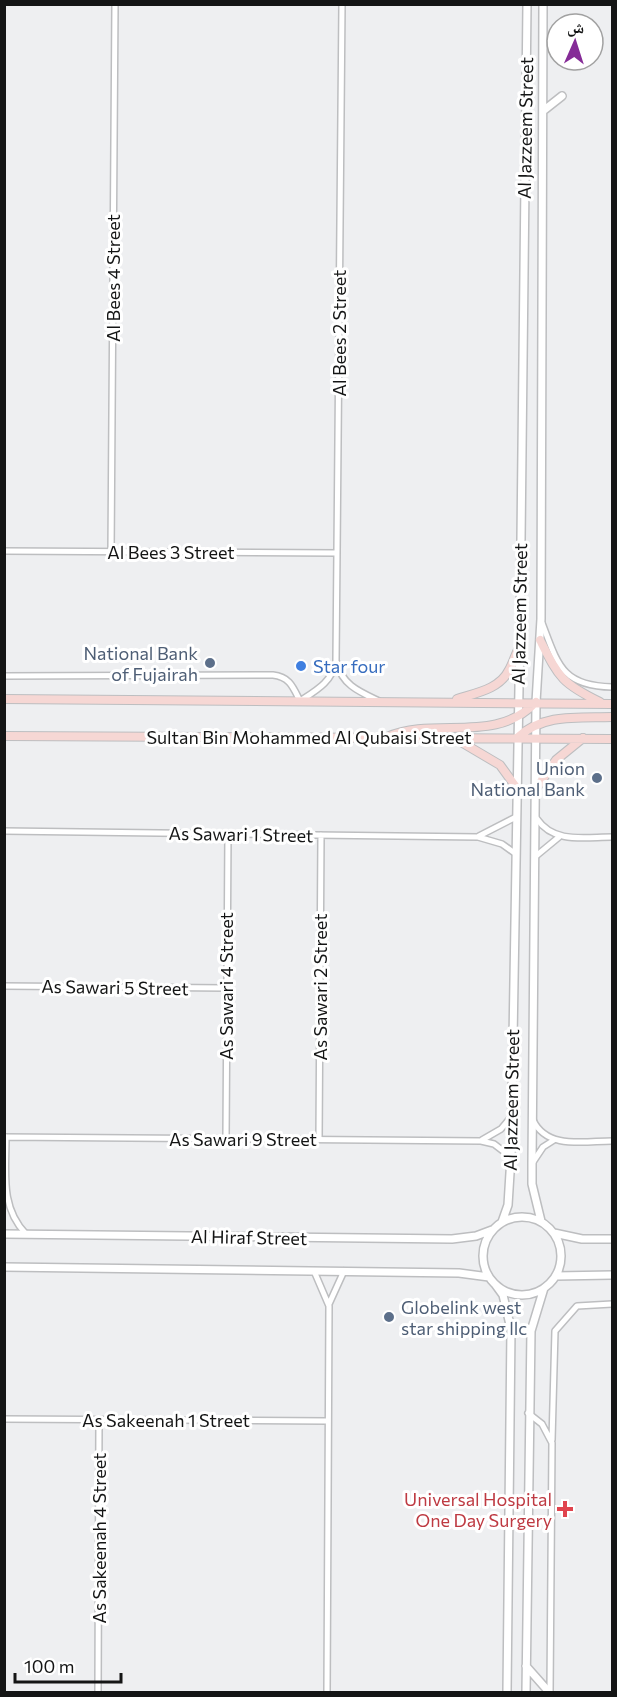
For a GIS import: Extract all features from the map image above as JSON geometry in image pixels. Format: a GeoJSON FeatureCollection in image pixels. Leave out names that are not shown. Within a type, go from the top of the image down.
{"type":"FeatureCollection","features":[{"type":"Feature","properties":{"kind":"main road"},"geometry":{"type":"LineString","coordinates":[[540,640],[552,668],[561,679],[579,692],[608,704]]}},
{"type":"Feature","properties":{"kind":"main road"},"geometry":{"type":"LineString","coordinates":[[447,702],[481,692],[500,681],[510,669],[519,648]]}},
{"type":"Feature","properties":{"kind":"main road","name":"Sultan Bin Mohammed Al Qubaisi Street"},"geometry":{"type":"LineString","coordinates":[[4,699],[608,704]]}},
{"type":"Feature","properties":{"kind":"main road"},"geometry":{"type":"LineString","coordinates":[[384,738],[403,730],[489,727],[517,718],[536,702]]}},
{"type":"Feature","properties":{"kind":"main road"},"geometry":{"type":"LineString","coordinates":[[517,738],[536,724],[550,720],[612,717]]}},
{"type":"Feature","properties":{"kind":"main road","name":"Sultan Bin Mohammed Al Qubaisi Street"},"geometry":{"type":"LineString","coordinates":[[6,738],[536,737],[612,739]]}},
{"type":"Feature","properties":{"kind":"main road"},"geometry":{"type":"LineString","coordinates":[[455,738],[500,765],[516,787]]}},
{"type":"Feature","properties":{"kind":"main road"},"geometry":{"type":"LineString","coordinates":[[536,789],[551,766],[583,738]]}},
{"type":"Feature","properties":{"kind":"street","name":"Al Bees 4 Street"},"geometry":{"type":"LineString","coordinates":[[111,552],[115,4]]}},
{"type":"Feature","properties":{"kind":"street","name":"Al Bees 2 Street"},"geometry":{"type":"LineString","coordinates":[[336,661],[342,4]]}},
{"type":"Feature","properties":{"kind":"street","name":"Al Jazzeem Street"},"geometry":{"type":"LineString","coordinates":[[502,1222],[508,1205],[511,1157],[527,4]]}},
{"type":"Feature","properties":{"kind":"street","name":"Al Jazzeem Street"},"geometry":{"type":"LineString","coordinates":[[541,1221],[532,1184],[532,1163],[537,819],[536,702],[541,619],[543,4]]}},
{"type":"Feature","properties":{"kind":"street"},"geometry":{"type":"LineString","coordinates":[[543,111],[562,96]]}},
{"type":"Feature","properties":{"kind":"street","name":"Al Bees 3 Street"},"geometry":{"type":"LineString","coordinates":[[4,551],[337,553]]}},
{"type":"Feature","properties":{"kind":"street"},"geometry":{"type":"LineString","coordinates":[[541,619],[557,662],[568,675],[583,684],[612,687]]}},
{"type":"Feature","properties":{"kind":"street"},"geometry":{"type":"LineString","coordinates":[[4,676],[273,675],[284,676],[292,683],[300,701],[328,680],[336,661]]}},
{"type":"Feature","properties":{"kind":"street"},"geometry":{"type":"LineString","coordinates":[[336,661],[341,675],[350,686],[379,701]]}},
{"type":"Feature","properties":{"kind":"street","name":"As Sawari 1 Street"},"geometry":{"type":"LineString","coordinates":[[478,837],[516,818]]}},
{"type":"Feature","properties":{"kind":"street"},"geometry":{"type":"LineString","coordinates":[[537,819],[546,830],[559,837],[612,837]]}},
{"type":"Feature","properties":{"kind":"street","name":"As Sawari 1 Street"},"geometry":{"type":"LineString","coordinates":[[4,831],[478,837],[502,844],[516,854]]}},
{"type":"Feature","properties":{"kind":"street","name":"As Sawari 4 Street"},"geometry":{"type":"LineString","coordinates":[[226,1139],[228,833]]}},
{"type":"Feature","properties":{"kind":"street","name":"As Sawari 2 Street"},"geometry":{"type":"LineString","coordinates":[[319,1139],[321,835]]}},
{"type":"Feature","properties":{"kind":"street"},"geometry":{"type":"LineString","coordinates":[[536,856],[559,837]]}},
{"type":"Feature","properties":{"kind":"street","name":"As Sawari 5 Street"},"geometry":{"type":"LineString","coordinates":[[4,986],[226,988]]}},
{"type":"Feature","properties":{"kind":"street"},"geometry":{"type":"LineString","coordinates":[[481,1141],[501,1129],[511,1118]]}},
{"type":"Feature","properties":{"kind":"street"},"geometry":{"type":"LineString","coordinates":[[533,1120],[539,1131],[554,1140],[612,1141]]}},
{"type":"Feature","properties":{"kind":"street"},"geometry":{"type":"LineString","coordinates":[[5,1137],[6,1208],[27,1235]]}},
{"type":"Feature","properties":{"kind":"street","name":"As Sawari 9 Street"},"geometry":{"type":"LineString","coordinates":[[5,1137],[481,1141],[494,1144],[511,1157]]}},
{"type":"Feature","properties":{"kind":"street"},"geometry":{"type":"LineString","coordinates":[[532,1163],[539,1152],[554,1140]]}},
{"type":"Feature","properties":{"kind":"street"},"geometry":{"type":"LineString","coordinates":[[507,1692],[511,1329],[504,1295],[489,1277],[483,1253],[492,1230],[502,1222],[521,1216],[541,1221],[554,1233],[561,1254],[556,1276],[544,1288],[535,1311],[531,1331],[528,1413],[526,1692]]}},
{"type":"Feature","properties":{"kind":"street","name":"Al Hiraf Street"},"geometry":{"type":"LineString","coordinates":[[4,1234],[452,1239],[477,1236],[492,1230]]}},
{"type":"Feature","properties":{"kind":"street"},"geometry":{"type":"LineString","coordinates":[[554,1233],[582,1239],[612,1239]]}},
{"type":"Feature","properties":{"kind":"street","name":"Al Hiraf Street"},"geometry":{"type":"LineString","coordinates":[[4,1267],[459,1273],[489,1277]]}},
{"type":"Feature","properties":{"kind":"street"},"geometry":{"type":"LineString","coordinates":[[314,1271],[328,1306],[327,1692]]}},
{"type":"Feature","properties":{"kind":"street"},"geometry":{"type":"LineString","coordinates":[[328,1306],[344,1271]]}},
{"type":"Feature","properties":{"kind":"street"},"geometry":{"type":"LineString","coordinates":[[556,1276],[612,1275]]}},
{"type":"Feature","properties":{"kind":"street"},"geometry":{"type":"LineString","coordinates":[[495,1284],[519,1295],[544,1288]]}},
{"type":"Feature","properties":{"kind":"street"},"geometry":{"type":"LineString","coordinates":[[550,1692],[555,1331],[577,1306],[612,1304]]}},
{"type":"Feature","properties":{"kind":"street"},"geometry":{"type":"LineString","coordinates":[[528,1413],[537,1420],[552,1443]]}},
{"type":"Feature","properties":{"kind":"street","name":"As Sakeenah 1 Street"},"geometry":{"type":"LineString","coordinates":[[4,1419],[327,1421]]}},
{"type":"Feature","properties":{"kind":"street"},"geometry":{"type":"LineString","coordinates":[[537,1420],[553,1419]]}},
{"type":"Feature","properties":{"kind":"street","name":"As Sakeenah 4 Street"},"geometry":{"type":"LineString","coordinates":[[98,1692],[99,1420]]}},
{"type":"Feature","properties":{"kind":"street"},"geometry":{"type":"LineString","coordinates":[[526,1666],[550,1692]]}},
{"type":"Feature","properties":{"kind":"place","name":"National Bank of Fujairah"},"geometry":{"type":"Point","coordinates":[210,663]}},
{"type":"Feature","properties":{"kind":"place","name":"Star four"},"geometry":{"type":"Point","coordinates":[301,666]}},
{"type":"Feature","properties":{"kind":"place","name":"Union National Bank"},"geometry":{"type":"Point","coordinates":[597,778]}},
{"type":"Feature","properties":{"kind":"place","name":"Globelink west star shipping llc"},"geometry":{"type":"Point","coordinates":[389,1317]}},
{"type":"Feature","properties":{"kind":"place","name":"Universal Hospital One Day Surgery"},"geometry":{"type":"Point","coordinates":[565,1509]}}]}
